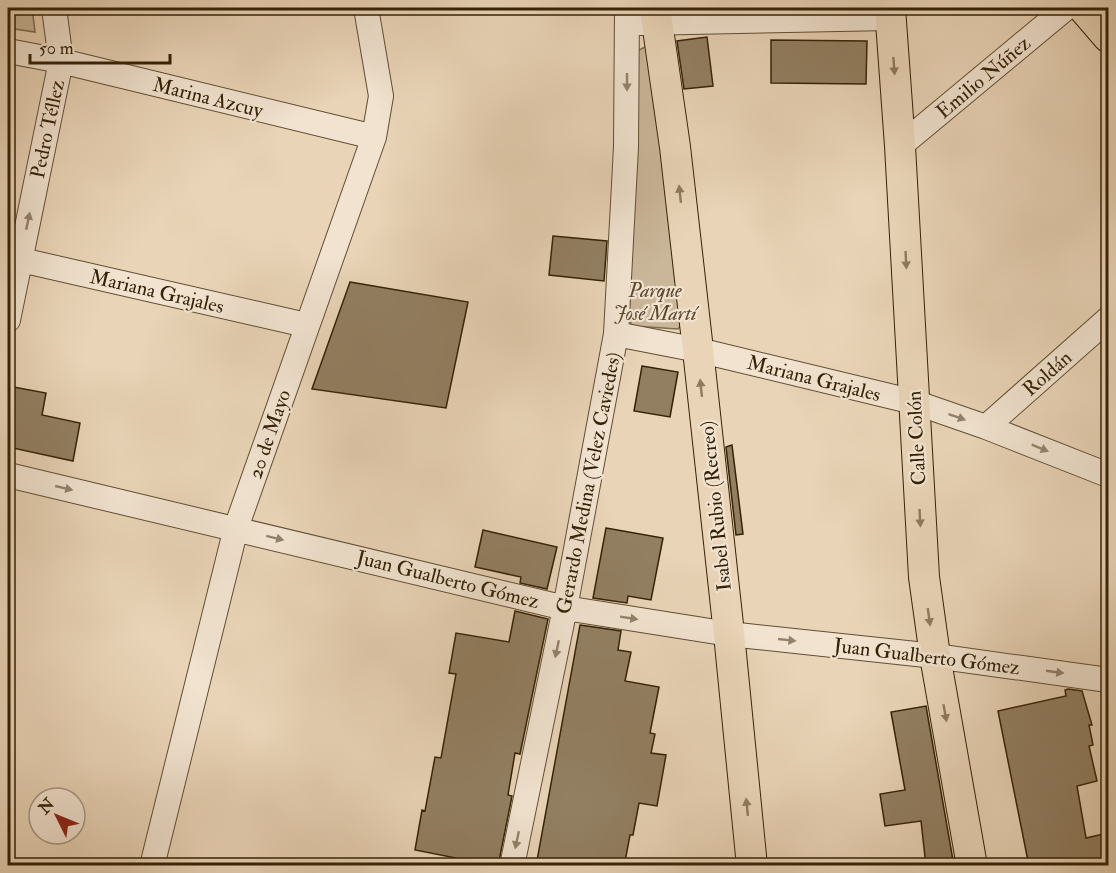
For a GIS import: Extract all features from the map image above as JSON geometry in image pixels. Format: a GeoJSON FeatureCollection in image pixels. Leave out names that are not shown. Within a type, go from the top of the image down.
{"type":"FeatureCollection","features":[{"type":"Feature","properties":{"kind":"main road"},"geometry":{"type":"LineString","coordinates":[[1083,8],[1108,37]]}},
{"type":"Feature","properties":{"kind":"main road","name":"Calle Colón"},"geometry":{"type":"LineString","coordinates":[[890,13],[900,146],[924,577],[935,656],[972,866]]}},
{"type":"Feature","properties":{"kind":"main road","name":"Isabel Rubio (Recreo)"},"geometry":{"type":"LineString","coordinates":[[656,15],[675,147],[698,350],[752,866]]}},
{"type":"Feature","properties":{"kind":"street","name":"Pedro Téllez"},"geometry":{"type":"LineString","coordinates":[[8,320],[14,258],[61,61],[54,8]]}},
{"type":"Feature","properties":{"kind":"street","name":"20 de Mayo"},"geometry":{"type":"LineString","coordinates":[[152,866],[236,528],[374,137],[381,96],[366,8]]}},
{"type":"Feature","properties":{"kind":"street","name":"Emilio Núñez"},"geometry":{"type":"LineString","coordinates":[[900,146],[1066,8]]}},
{"type":"Feature","properties":{"kind":"street"},"geometry":{"type":"LineString","coordinates":[[627,16],[890,13]]}},
{"type":"Feature","properties":{"kind":"street","name":"Gerardo Medina (Velez Caviedes)"},"geometry":{"type":"LineString","coordinates":[[512,866],[565,608],[616,334],[626,147],[627,16]]}},
{"type":"Feature","properties":{"kind":"street","name":"Marina Azcuy"},"geometry":{"type":"LineString","coordinates":[[8,51],[61,61],[374,137]]}},
{"type":"Feature","properties":{"kind":"street","name":"Mariana Grajales"},"geometry":{"type":"LineString","coordinates":[[14,258],[306,325]]}},
{"type":"Feature","properties":{"kind":"street","name":"Roldán"},"geometry":{"type":"LineString","coordinates":[[986,427],[1108,319]]}},
{"type":"Feature","properties":{"kind":"street","name":"Mariana Grajales"},"geometry":{"type":"LineString","coordinates":[[616,334],[698,350],[914,402],[986,427],[1108,475]]}},
{"type":"Feature","properties":{"kind":"street","name":"Juan Gualberto Gómez"},"geometry":{"type":"LineString","coordinates":[[8,475],[565,608],[729,634],[935,656],[1108,680]]}},
{"type":"Feature","properties":{"kind":"green space"},"geometry":{"type":"Polygon","coordinates":[[[8,8],[32,8],[35,32],[8,28],[8,8]]]}},
{"type":"Feature","properties":{"kind":"green space","name":"Parque José Martí"},"geometry":{"type":"Polygon","coordinates":[[[645,47],[652,48],[683,323],[678,329],[633,326],[629,321],[637,51],[645,47]]]}},
{"type":"Feature","properties":{"kind":"building"},"geometry":{"type":"Polygon","coordinates":[[[707,37],[713,86],[684,89],[677,41],[707,37]]]}},
{"type":"Feature","properties":{"kind":"building"},"geometry":{"type":"Polygon","coordinates":[[[771,40],[867,41],[866,84],[771,83],[771,40]]]}},
{"type":"Feature","properties":{"kind":"building"},"geometry":{"type":"Polygon","coordinates":[[[553,236],[607,241],[604,281],[549,275],[553,236]]]}},
{"type":"Feature","properties":{"kind":"building"},"geometry":{"type":"Polygon","coordinates":[[[350,282],[468,302],[446,408],[312,389],[350,282]]]}},
{"type":"Feature","properties":{"kind":"building"},"geometry":{"type":"Polygon","coordinates":[[[642,366],[678,372],[670,417],[634,411],[642,366]]]}},
{"type":"Feature","properties":{"kind":"building"},"geometry":{"type":"Polygon","coordinates":[[[8,386],[46,393],[42,415],[80,423],[73,461],[8,447],[8,386]]]}},
{"type":"Feature","properties":{"kind":"building"},"geometry":{"type":"Polygon","coordinates":[[[732,445],[743,534],[736,535],[726,447],[732,445]]]}},
{"type":"Feature","properties":{"kind":"building"},"geometry":{"type":"Polygon","coordinates":[[[606,528],[663,538],[651,600],[628,596],[627,603],[593,598],[606,528]]]}},
{"type":"Feature","properties":{"kind":"building"},"geometry":{"type":"Polygon","coordinates":[[[483,530],[557,547],[547,589],[520,583],[521,577],[475,567],[483,530]]]}},
{"type":"Feature","properties":{"kind":"building"},"geometry":{"type":"Polygon","coordinates":[[[515,611],[548,619],[520,754],[515,753],[508,795],[512,796],[498,866],[454,866],[456,858],[415,850],[435,757],[441,758],[456,674],[449,673],[456,633],[509,642],[515,611]]]}},
{"type":"Feature","properties":{"kind":"building"},"geometry":{"type":"Polygon","coordinates":[[[580,625],[621,631],[618,650],[631,652],[625,681],[659,687],[650,733],[655,734],[651,753],[666,755],[657,806],[639,803],[625,862],[619,861],[619,866],[536,866],[580,625]]]}},
{"type":"Feature","properties":{"kind":"building"},"geometry":{"type":"Polygon","coordinates":[[[1065,690],[1082,691],[1092,725],[1089,725],[1093,745],[1089,746],[1097,781],[1077,786],[1086,838],[1108,833],[1108,866],[1029,866],[998,711],[1066,696],[1065,690]]]}},
{"type":"Feature","properties":{"kind":"building"},"geometry":{"type":"Polygon","coordinates":[[[926,706],[954,866],[926,866],[921,821],[885,826],[880,794],[905,790],[891,712],[926,706]]]}}]}
